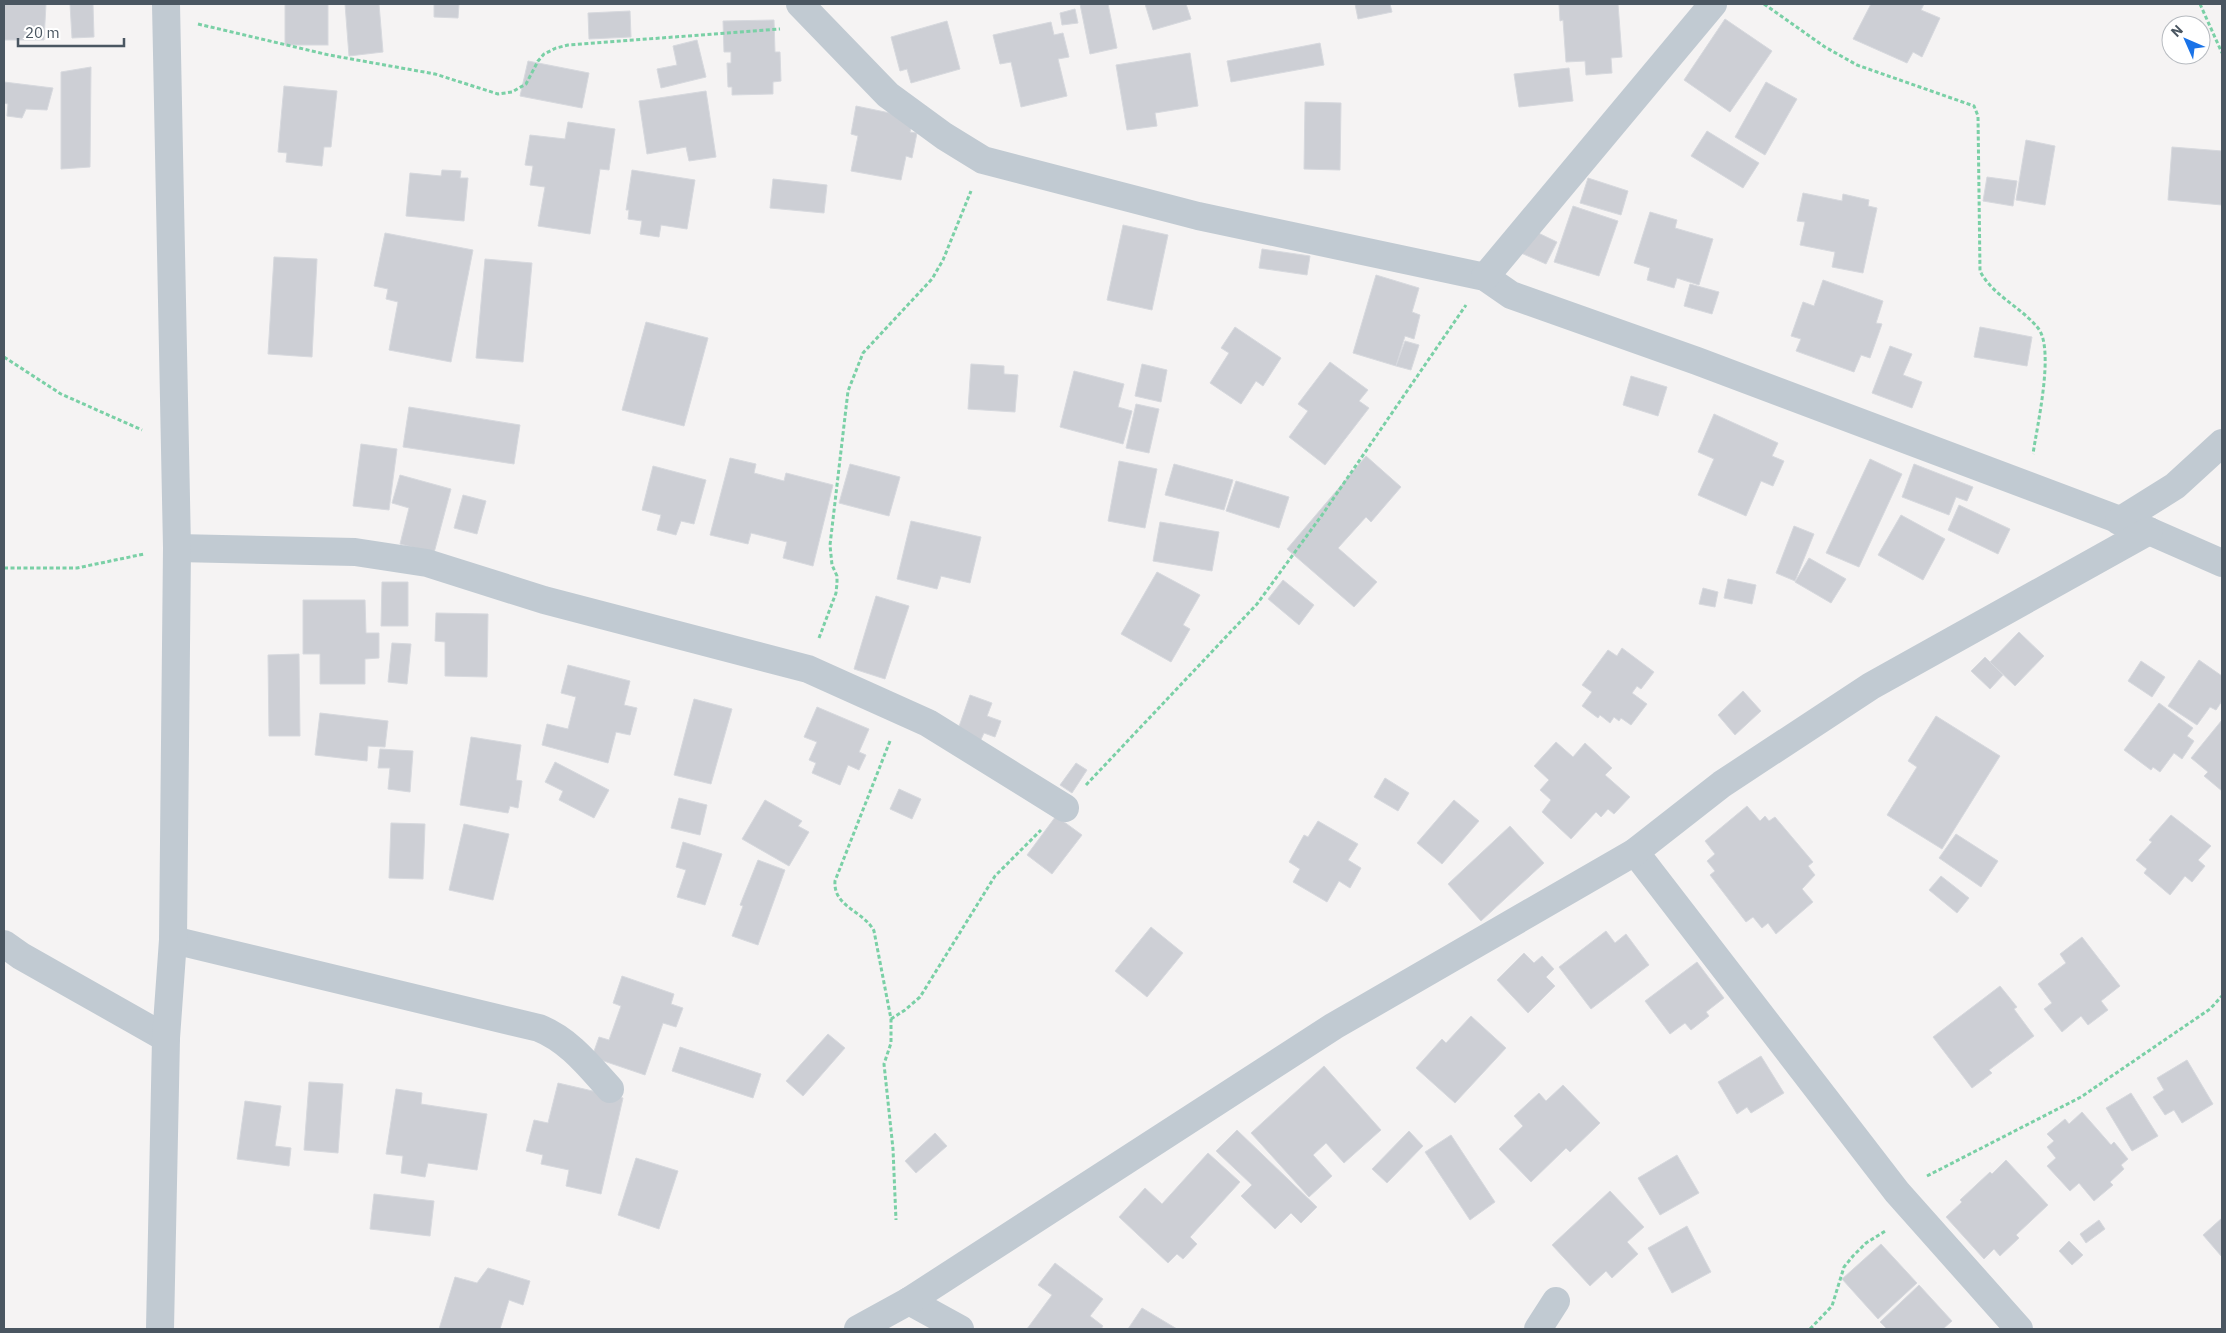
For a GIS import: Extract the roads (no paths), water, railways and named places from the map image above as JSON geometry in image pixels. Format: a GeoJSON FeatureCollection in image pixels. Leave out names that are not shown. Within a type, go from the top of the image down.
{"type":"FeatureCollection","features":[{"type":"Feature","properties":{"kind":"street"},"geometry":{"type":"LineString","coordinates":[[800,4],[888,95],[944,136],[983,160],[1198,216],[1484,277],[1511,295],[1697,361],[2028,487],[2150,531],[2222,563]]}},
{"type":"Feature","properties":{"kind":"street"},"geometry":{"type":"LineString","coordinates":[[1484,277],[1713,4]]}},
{"type":"Feature","properties":{"kind":"street"},"geometry":{"type":"LineString","coordinates":[[160,1329],[166,1038],[173,940],[177,548],[166,10]]}},
{"type":"Feature","properties":{"kind":"street"},"geometry":{"type":"LineString","coordinates":[[2119,521],[2175,486],[2222,444]]}},
{"type":"Feature","properties":{"kind":"street"},"geometry":{"type":"LineString","coordinates":[[858,1329],[909,1301],[1334,1026],[1635,852],[1722,784],[1871,686],[2150,531]]}},
{"type":"Feature","properties":{"kind":"street"},"geometry":{"type":"LineString","coordinates":[[177,548],[355,552],[427,563],[544,600],[808,669],[928,723],[1065,808]]}},
{"type":"Feature","properties":{"kind":"street"},"geometry":{"type":"LineString","coordinates":[[1635,852],[1897,1192],[2019,1329]]}},
{"type":"Feature","properties":{"kind":"street"},"geometry":{"type":"LineString","coordinates":[[173,940],[540,1028],[553,1033],[574,1050],[610,1089]]}},
{"type":"Feature","properties":{"kind":"street"},"geometry":{"type":"LineString","coordinates":[[4,944],[21,956],[166,1038]]}},
{"type":"Feature","properties":{"kind":"street"},"geometry":{"type":"LineString","coordinates":[[909,1301],[960,1329]]}},
{"type":"Feature","properties":{"kind":"street"},"geometry":{"type":"LineString","coordinates":[[1538,1329],[1556,1301]]}}]}
